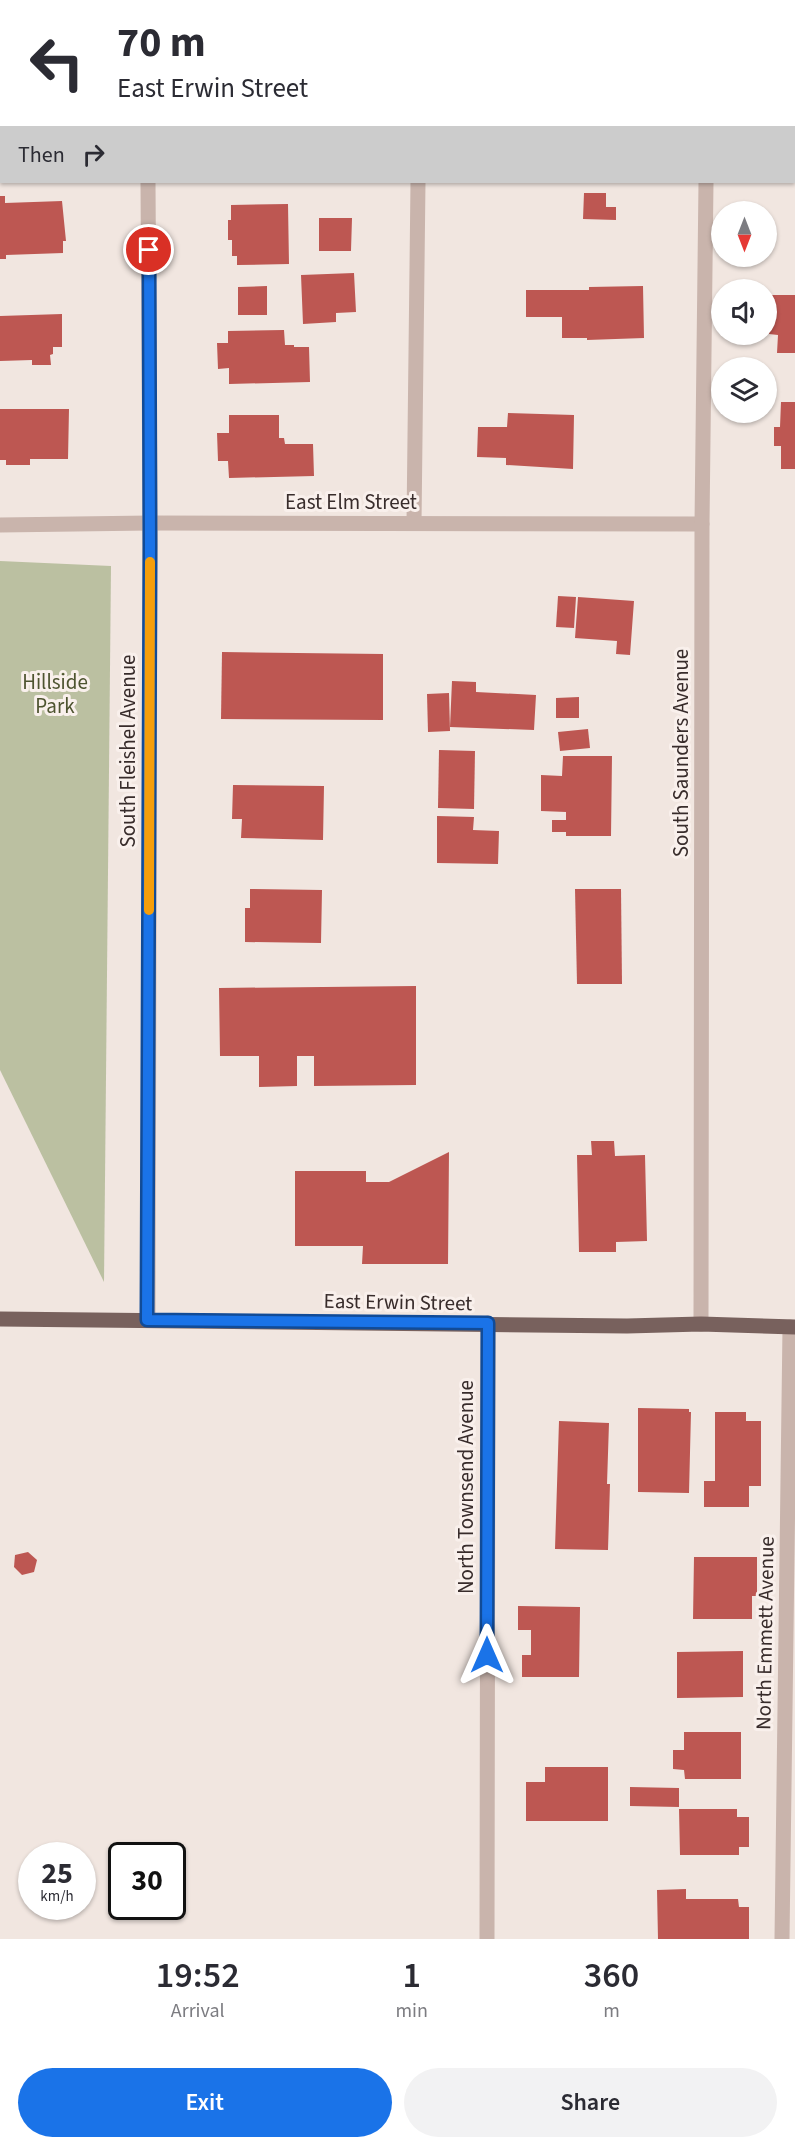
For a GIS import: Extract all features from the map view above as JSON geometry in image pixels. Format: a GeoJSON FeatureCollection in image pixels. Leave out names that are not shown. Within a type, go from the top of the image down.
{"type":"FeatureCollection","features":[{"type":"Feature","properties":{"kind":"main road","name":"East Erwin Street"},"geometry":{"type":"LineString","coordinates":[[0,1319],[627,1326],[701,1324],[792,1327]]}},
{"type":"Feature","properties":{"kind":"street","name":"South Fleishel Avenue"},"geometry":{"type":"LineString","coordinates":[[147,1320],[150,523],[148,183]]}},
{"type":"Feature","properties":{"kind":"street"},"geometry":{"type":"LineString","coordinates":[[414,523],[418,183]]}},
{"type":"Feature","properties":{"kind":"street","name":"South Saunders Avenue"},"geometry":{"type":"LineString","coordinates":[[701,1324],[702,524],[706,183]]}},
{"type":"Feature","properties":{"kind":"street","name":"East Elm Street"},"geometry":{"type":"LineString","coordinates":[[0,525],[702,524]]}},
{"type":"Feature","properties":{"kind":"street","name":"North Townsend Avenue"},"geometry":{"type":"LineString","coordinates":[[487,1939],[488,1323]]}},
{"type":"Feature","properties":{"kind":"street","name":"North Emmett Avenue"},"geometry":{"type":"LineString","coordinates":[[782,1939],[792,1327]]}},
{"type":"Feature","properties":{"kind":"green space","name":"Hillside Park"},"geometry":{"type":"Polygon","coordinates":[[[0,561],[111,566],[104,1282],[0,1070],[0,561]]]}},
{"type":"Feature","properties":{"kind":"building"},"geometry":{"type":"Polygon","coordinates":[[[584,193],[606,193],[606,207],[616,207],[616,220],[583,219],[584,193]]]}},
{"type":"Feature","properties":{"kind":"building"},"geometry":{"type":"Polygon","coordinates":[[[0,196],[5,196],[5,203],[62,201],[66,241],[63,241],[63,253],[6,255],[6,259],[0,259],[0,196]]]}},
{"type":"Feature","properties":{"kind":"building"},"geometry":{"type":"Polygon","coordinates":[[[288,204],[289,264],[237,265],[237,256],[232,256],[232,240],[228,240],[231,205],[288,204]]]}},
{"type":"Feature","properties":{"kind":"building"},"geometry":{"type":"Polygon","coordinates":[[[319,218],[352,218],[351,251],[319,251],[319,218]]]}},
{"type":"Feature","properties":{"kind":"building"},"geometry":{"type":"Polygon","coordinates":[[[354,273],[356,312],[336,313],[336,322],[303,324],[301,275],[354,273]]]}},
{"type":"Feature","properties":{"kind":"building"},"geometry":{"type":"Polygon","coordinates":[[[267,286],[267,315],[238,315],[238,287],[267,286]]]}},
{"type":"Feature","properties":{"kind":"building"},"geometry":{"type":"Polygon","coordinates":[[[643,286],[644,338],[587,340],[587,338],[562,338],[562,317],[526,317],[526,290],[589,290],[589,287],[643,286]]]}},
{"type":"Feature","properties":{"kind":"building"},"geometry":{"type":"Polygon","coordinates":[[[777,295],[795,295],[795,353],[777,353],[777,295]]]}},
{"type":"Feature","properties":{"kind":"building"},"geometry":{"type":"Polygon","coordinates":[[[62,314],[62,347],[53,347],[53,354],[50,355],[51,365],[32,365],[32,360],[0,361],[0,316],[62,314]]]}},
{"type":"Feature","properties":{"kind":"building"},"geometry":{"type":"Polygon","coordinates":[[[284,330],[285,345],[309,347],[310,382],[229,384],[229,368],[218,369],[217,343],[228,343],[228,331],[284,330]]]}},
{"type":"Feature","properties":{"kind":"building"},"geometry":{"type":"Polygon","coordinates":[[[781,402],[795,402],[795,469],[781,469],[781,446],[774,446],[774,427],[780,427],[781,402]]]}},
{"type":"Feature","properties":{"kind":"building"},"geometry":{"type":"Polygon","coordinates":[[[0,409],[69,409],[68,459],[30,459],[30,465],[6,465],[6,460],[0,460],[0,409]]]}},
{"type":"Feature","properties":{"kind":"building"},"geometry":{"type":"Polygon","coordinates":[[[508,413],[574,415],[573,469],[506,465],[506,458],[477,457],[478,427],[507,427],[508,413]]]}},
{"type":"Feature","properties":{"kind":"building"},"geometry":{"type":"Polygon","coordinates":[[[229,415],[279,415],[279,438],[284,438],[285,444],[313,444],[314,476],[229,478],[228,461],[218,461],[217,433],[229,433],[229,415]]]}},
{"type":"Feature","properties":{"kind":"building"},"geometry":{"type":"Polygon","coordinates":[[[558,596],[576,597],[574,628],[556,627],[558,596]]]}},
{"type":"Feature","properties":{"kind":"building"},"geometry":{"type":"Polygon","coordinates":[[[578,597],[634,601],[630,655],[616,654],[617,641],[575,638],[578,597]]]}},
{"type":"Feature","properties":{"kind":"building"},"geometry":{"type":"Polygon","coordinates":[[[222,652],[383,654],[383,720],[221,719],[222,652]]]}},
{"type":"Feature","properties":{"kind":"building"},"geometry":{"type":"Polygon","coordinates":[[[452,681],[476,682],[476,692],[536,695],[534,730],[450,727],[452,681]]]}},
{"type":"Feature","properties":{"kind":"building"},"geometry":{"type":"Polygon","coordinates":[[[449,693],[450,731],[428,732],[427,694],[449,693]]]}},
{"type":"Feature","properties":{"kind":"building"},"geometry":{"type":"Polygon","coordinates":[[[579,697],[579,718],[556,718],[556,698],[579,697]]]}},
{"type":"Feature","properties":{"kind":"building"},"geometry":{"type":"Polygon","coordinates":[[[588,729],[590,748],[560,751],[558,732],[588,729]]]}},
{"type":"Feature","properties":{"kind":"building"},"geometry":{"type":"Polygon","coordinates":[[[439,750],[475,751],[474,809],[438,808],[439,750]]]}},
{"type":"Feature","properties":{"kind":"building"},"geometry":{"type":"Polygon","coordinates":[[[563,756],[612,756],[611,836],[566,836],[566,832],[552,832],[552,820],[566,820],[566,812],[541,811],[541,775],[562,776],[563,756]]]}},
{"type":"Feature","properties":{"kind":"building"},"geometry":{"type":"Polygon","coordinates":[[[233,785],[324,786],[323,840],[241,838],[242,819],[232,819],[233,785]]]}},
{"type":"Feature","properties":{"kind":"building"},"geometry":{"type":"Polygon","coordinates":[[[437,816],[474,817],[473,830],[499,831],[498,864],[437,863],[437,816]]]}},
{"type":"Feature","properties":{"kind":"building"},"geometry":{"type":"Polygon","coordinates":[[[250,889],[322,890],[321,943],[245,942],[245,908],[250,908],[250,889]]]}},
{"type":"Feature","properties":{"kind":"building"},"geometry":{"type":"Polygon","coordinates":[[[575,889],[621,889],[622,984],[577,984],[575,889]]]}},
{"type":"Feature","properties":{"kind":"building"},"geometry":{"type":"Polygon","coordinates":[[[416,986],[416,1085],[314,1086],[314,1056],[297,1056],[297,1086],[259,1087],[259,1056],[220,1056],[219,988],[416,986]]]}},
{"type":"Feature","properties":{"kind":"building"},"geometry":{"type":"Polygon","coordinates":[[[591,1141],[614,1141],[615,1156],[645,1155],[647,1241],[616,1242],[616,1252],[579,1252],[577,1155],[592,1155],[591,1141]]]}},
{"type":"Feature","properties":{"kind":"building"},"geometry":{"type":"Polygon","coordinates":[[[449,1152],[448,1264],[362,1264],[363,1246],[295,1246],[295,1171],[366,1171],[366,1182],[389,1182],[449,1152]]]}},
{"type":"Feature","properties":{"kind":"building"},"geometry":{"type":"Polygon","coordinates":[[[638,1408],[689,1409],[691,1412],[689,1493],[638,1492],[638,1408]]]}},
{"type":"Feature","properties":{"kind":"building"},"geometry":{"type":"Polygon","coordinates":[[[715,1412],[746,1412],[746,1421],[761,1421],[761,1486],[749,1486],[749,1507],[704,1507],[704,1481],[715,1481],[715,1412]]]}},
{"type":"Feature","properties":{"kind":"building"},"geometry":{"type":"Polygon","coordinates":[[[559,1421],[609,1423],[608,1550],[555,1549],[559,1421]]]}},
{"type":"Feature","properties":{"kind":"building"},"geometry":{"type":"Polygon","coordinates":[[[28,1552],[37,1560],[34,1572],[22,1575],[14,1567],[15,1555],[28,1552]]]}},
{"type":"Feature","properties":{"kind":"building"},"geometry":{"type":"Polygon","coordinates":[[[694,1557],[757,1557],[757,1596],[752,1596],[752,1619],[693,1619],[694,1557]]]}},
{"type":"Feature","properties":{"kind":"building"},"geometry":{"type":"Polygon","coordinates":[[[518,1606],[580,1607],[579,1677],[522,1677],[522,1655],[531,1655],[531,1630],[518,1630],[518,1606]]]}},
{"type":"Feature","properties":{"kind":"building"},"geometry":{"type":"Polygon","coordinates":[[[743,1651],[743,1697],[677,1698],[677,1652],[743,1651]]]}},
{"type":"Feature","properties":{"kind":"building"},"geometry":{"type":"Polygon","coordinates":[[[684,1732],[741,1732],[741,1779],[685,1779],[684,1770],[673,1769],[673,1750],[684,1750],[684,1732]]]}},
{"type":"Feature","properties":{"kind":"building"},"geometry":{"type":"Polygon","coordinates":[[[545,1767],[608,1767],[608,1821],[526,1821],[526,1782],[545,1782],[545,1767]]]}},
{"type":"Feature","properties":{"kind":"building"},"geometry":{"type":"Polygon","coordinates":[[[630,1787],[679,1788],[679,1807],[630,1806],[630,1787]]]}},
{"type":"Feature","properties":{"kind":"building"},"geometry":{"type":"Polygon","coordinates":[[[679,1809],[737,1809],[737,1817],[749,1817],[749,1847],[739,1847],[739,1855],[680,1855],[679,1809]]]}},
{"type":"Feature","properties":{"kind":"building"},"geometry":{"type":"Polygon","coordinates":[[[686,1889],[686,1899],[738,1899],[739,1907],[749,1907],[749,1939],[658,1939],[657,1890],[686,1889]]]}},
{"type":"Feature","properties":{"kind":"slow traffic"},"geometry":{"type":"LineString","coordinates":[[149,910],[150,562]]}},
{"type":"Feature","properties":{"kind":"route"},"geometry":{"type":"LineString","coordinates":[[149,250],[147,1320],[488,1323],[487,1655]]}}]}
